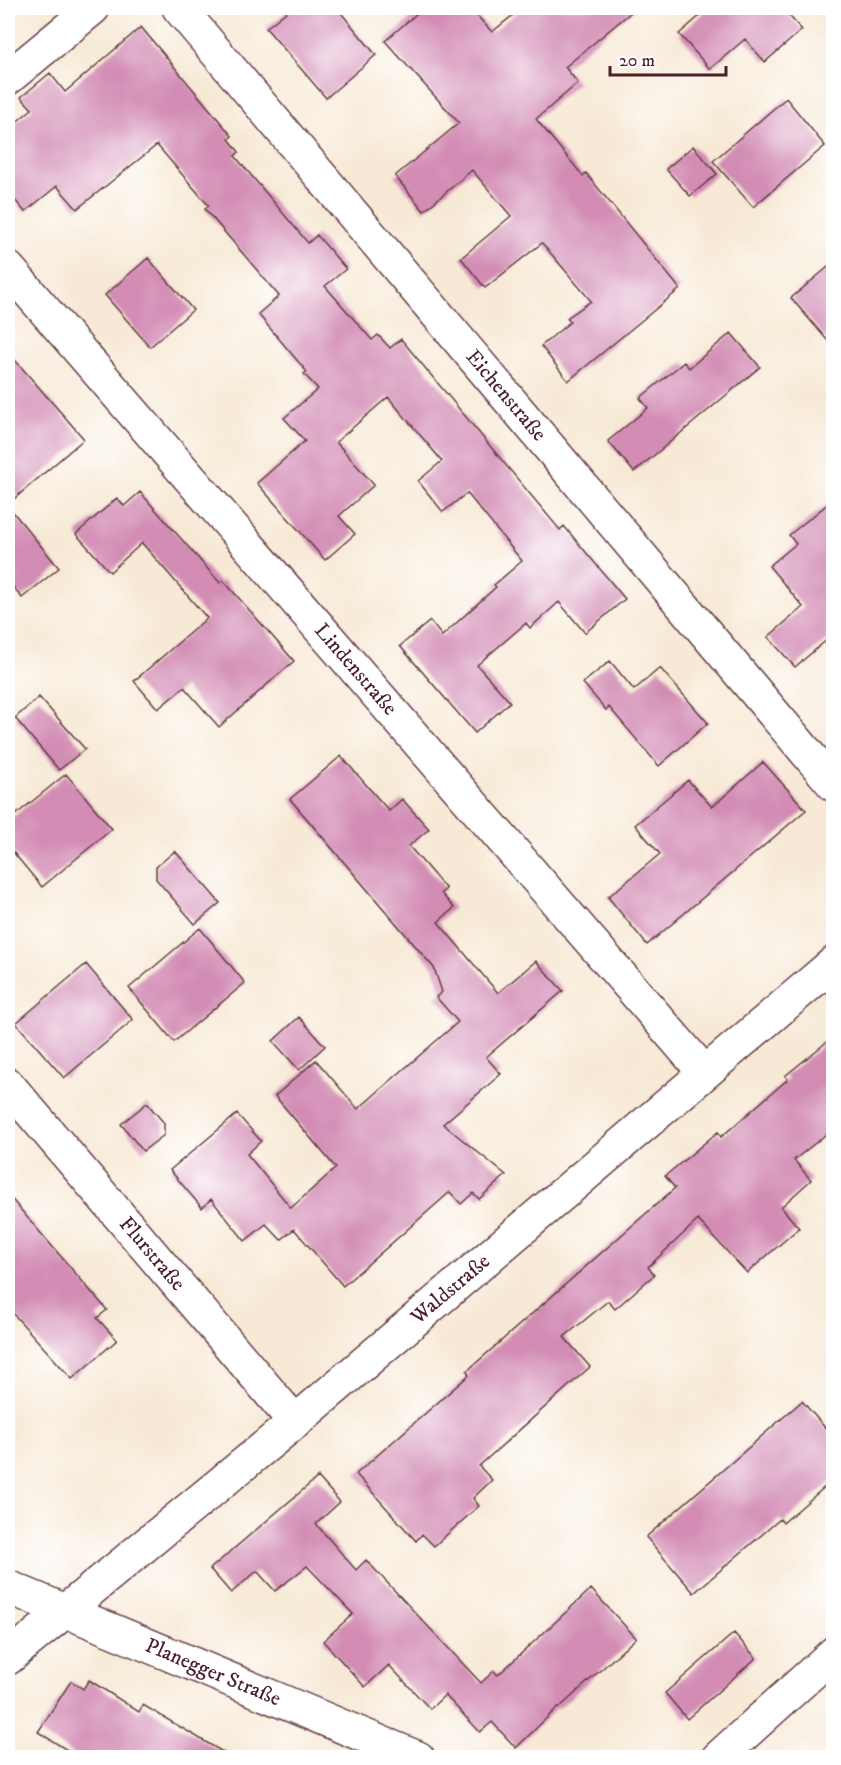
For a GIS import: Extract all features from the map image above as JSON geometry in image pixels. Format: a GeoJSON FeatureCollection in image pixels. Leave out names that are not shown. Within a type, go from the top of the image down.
{"type":"FeatureCollection","features":[{"type":"Feature","properties":{"kind":"street"},"geometry":{"type":"LineString","coordinates":[[8,78],[93,8]]}},
{"type":"Feature","properties":{"kind":"street","name":"Eichenstraße"},"geometry":{"type":"LineString","coordinates":[[179,8],[834,785]]}},
{"type":"Feature","properties":{"kind":"street","name":"Lindenstraße"},"geometry":{"type":"LineString","coordinates":[[8,268],[704,1072]]}},
{"type":"Feature","properties":{"kind":"street","name":"Waldstraße"},"geometry":{"type":"LineString","coordinates":[[8,1658],[295,1422],[834,963]]}},
{"type":"Feature","properties":{"kind":"street","name":"Flurstraße"},"geometry":{"type":"LineString","coordinates":[[8,1085],[295,1422]]}},
{"type":"Feature","properties":{"kind":"street","name":"Planegger Straße"},"geometry":{"type":"LineString","coordinates":[[8,1587],[418,1758]]}},
{"type":"Feature","properties":{"kind":"street"},"geometry":{"type":"LineString","coordinates":[[718,1758],[834,1653]]}},
{"type":"Feature","properties":{"kind":"building"},"geometry":{"type":"Polygon","coordinates":[[[291,8],[337,8],[376,55],[326,98],[266,28],[291,8]]]}},
{"type":"Feature","properties":{"kind":"building"},"geometry":{"type":"Polygon","coordinates":[[[423,8],[470,8],[492,32],[522,8],[636,8],[565,67],[578,83],[536,119],[583,176],[586,173],[680,289],[568,381],[541,346],[570,322],[567,318],[591,301],[542,243],[485,288],[461,258],[511,216],[472,170],[424,211],[395,176],[459,123],[385,41],[423,8]]]}},
{"type":"Feature","properties":{"kind":"building"},"geometry":{"type":"Polygon","coordinates":[[[709,8],[782,8],[802,30],[765,62],[745,39],[710,69],[679,34],[709,8]]]}},
{"type":"Feature","properties":{"kind":"building"},"geometry":{"type":"Polygon","coordinates":[[[141,27],[232,136],[229,139],[239,152],[235,156],[308,243],[317,235],[346,269],[325,286],[372,340],[378,335],[390,348],[401,339],[560,530],[564,526],[625,599],[585,633],[559,602],[530,628],[526,623],[477,665],[510,702],[475,733],[400,646],[430,621],[442,636],[522,561],[467,493],[443,512],[418,481],[442,461],[388,397],[336,442],[374,485],[339,516],[355,534],[325,560],[257,483],[305,441],[284,418],[318,389],[304,374],[307,372],[258,314],[279,296],[205,209],[209,206],[157,145],[77,209],[57,186],[25,212],[8,192],[8,129],[32,109],[21,97],[50,73],[65,92],[141,27]]]}},
{"type":"Feature","properties":{"kind":"building"},"geometry":{"type":"Polygon","coordinates":[[[786,98],[825,146],[753,207],[713,161],[786,98]]]}},
{"type":"Feature","properties":{"kind":"building"},"geometry":{"type":"Polygon","coordinates":[[[693,146],[717,174],[690,196],[666,169],[693,146]]]}},
{"type":"Feature","properties":{"kind":"building"},"geometry":{"type":"Polygon","coordinates":[[[148,258],[193,310],[150,347],[105,295],[148,258]]]}},
{"type":"Feature","properties":{"kind":"building"},"geometry":{"type":"Polygon","coordinates":[[[834,262],[834,348],[791,298],[834,262]]]}},
{"type":"Feature","properties":{"kind":"building"},"geometry":{"type":"Polygon","coordinates":[[[731,333],[760,367],[634,472],[608,441],[648,408],[640,398],[684,362],[689,368],[731,333]]]}},
{"type":"Feature","properties":{"kind":"building"},"geometry":{"type":"Polygon","coordinates":[[[8,352],[84,439],[8,504],[8,352]]]}},
{"type":"Feature","properties":{"kind":"building"},"geometry":{"type":"Polygon","coordinates":[[[140,492],[220,583],[223,580],[294,661],[219,727],[184,687],[158,709],[134,681],[207,618],[142,543],[110,572],[76,534],[117,498],[124,506],[140,492]]]}},
{"type":"Feature","properties":{"kind":"building"},"geometry":{"type":"Polygon","coordinates":[[[834,499],[834,644],[829,638],[795,667],[768,637],[803,607],[769,566],[796,544],[789,535],[834,499]]]}},
{"type":"Feature","properties":{"kind":"building"},"geometry":{"type":"Polygon","coordinates":[[[8,506],[59,568],[22,598],[8,580],[8,506]]]}},
{"type":"Feature","properties":{"kind":"building"},"geometry":{"type":"Polygon","coordinates":[[[610,661],[634,690],[660,668],[708,723],[659,766],[609,707],[606,710],[583,683],[610,661]]]}},
{"type":"Feature","properties":{"kind":"building"},"geometry":{"type":"Polygon","coordinates":[[[39,697],[85,749],[59,770],[15,718],[39,697]]]}},
{"type":"Feature","properties":{"kind":"building"},"geometry":{"type":"Polygon","coordinates":[[[341,756],[389,811],[402,799],[429,829],[409,846],[446,889],[441,893],[454,908],[438,922],[498,993],[536,961],[563,991],[486,1057],[501,1074],[443,1124],[506,1175],[479,1199],[473,1193],[461,1204],[450,1192],[343,1286],[294,1229],[281,1240],[266,1224],[245,1241],[211,1199],[202,1208],[170,1170],[237,1114],[261,1141],[247,1154],[291,1208],[336,1168],[275,1096],[316,1060],[358,1109],[458,1022],[436,997],[442,992],[434,968],[290,799],[341,756]]]}},
{"type":"Feature","properties":{"kind":"building"},"geometry":{"type":"Polygon","coordinates":[[[763,762],[806,810],[647,945],[608,897],[660,854],[635,825],[688,780],[712,807],[763,762]]]}},
{"type":"Feature","properties":{"kind":"building"},"geometry":{"type":"Polygon","coordinates":[[[66,774],[112,829],[42,887],[8,846],[8,821],[66,774]]]}},
{"type":"Feature","properties":{"kind":"building"},"geometry":{"type":"Polygon","coordinates":[[[175,851],[220,903],[195,924],[156,879],[156,867],[175,851]]]}},
{"type":"Feature","properties":{"kind":"building"},"geometry":{"type":"Polygon","coordinates":[[[200,928],[245,983],[174,1042],[129,988],[200,928]]]}},
{"type":"Feature","properties":{"kind":"building"},"geometry":{"type":"Polygon","coordinates":[[[86,964],[133,1020],[64,1078],[16,1023],[86,964]]]}},
{"type":"Feature","properties":{"kind":"building"},"geometry":{"type":"Polygon","coordinates":[[[299,1017],[325,1046],[299,1070],[273,1041],[299,1017]]]}},
{"type":"Feature","properties":{"kind":"building"},"geometry":{"type":"Polygon","coordinates":[[[834,1036],[834,1128],[794,1160],[811,1180],[781,1207],[799,1228],[747,1273],[698,1220],[648,1267],[654,1275],[615,1309],[608,1301],[564,1337],[590,1367],[479,1466],[492,1480],[473,1498],[479,1506],[434,1546],[422,1534],[416,1541],[356,1474],[469,1375],[467,1371],[675,1188],[665,1176],[718,1132],[721,1137],[788,1079],[785,1076],[834,1036]]]}},
{"type":"Feature","properties":{"kind":"building"},"geometry":{"type":"Polygon","coordinates":[[[147,1103],[164,1123],[164,1135],[143,1151],[121,1124],[147,1103]]]}},
{"type":"Feature","properties":{"kind":"building"},"geometry":{"type":"Polygon","coordinates":[[[8,1195],[107,1310],[97,1318],[117,1340],[72,1379],[8,1308],[8,1195]]]}},
{"type":"Feature","properties":{"kind":"building"},"geometry":{"type":"Polygon","coordinates":[[[802,1401],[834,1438],[834,1479],[783,1523],[780,1519],[694,1593],[646,1537],[802,1401]]]}},
{"type":"Feature","properties":{"kind":"building"},"geometry":{"type":"Polygon","coordinates":[[[318,1477],[340,1502],[316,1524],[356,1570],[366,1560],[481,1683],[494,1671],[498,1675],[591,1589],[636,1638],[558,1707],[516,1748],[492,1722],[480,1732],[445,1695],[430,1709],[389,1665],[365,1687],[323,1641],[353,1614],[307,1566],[275,1591],[257,1571],[231,1593],[210,1569],[318,1477]]]}},
{"type":"Feature","properties":{"kind":"building"},"geometry":{"type":"Polygon","coordinates":[[[734,1633],[756,1658],[687,1719],[665,1693],[734,1633]]]}},
{"type":"Feature","properties":{"kind":"building"},"geometry":{"type":"Polygon","coordinates":[[[89,1680],[139,1712],[143,1705],[233,1758],[80,1758],[38,1732],[71,1681],[83,1689],[89,1680]]]}}]}
